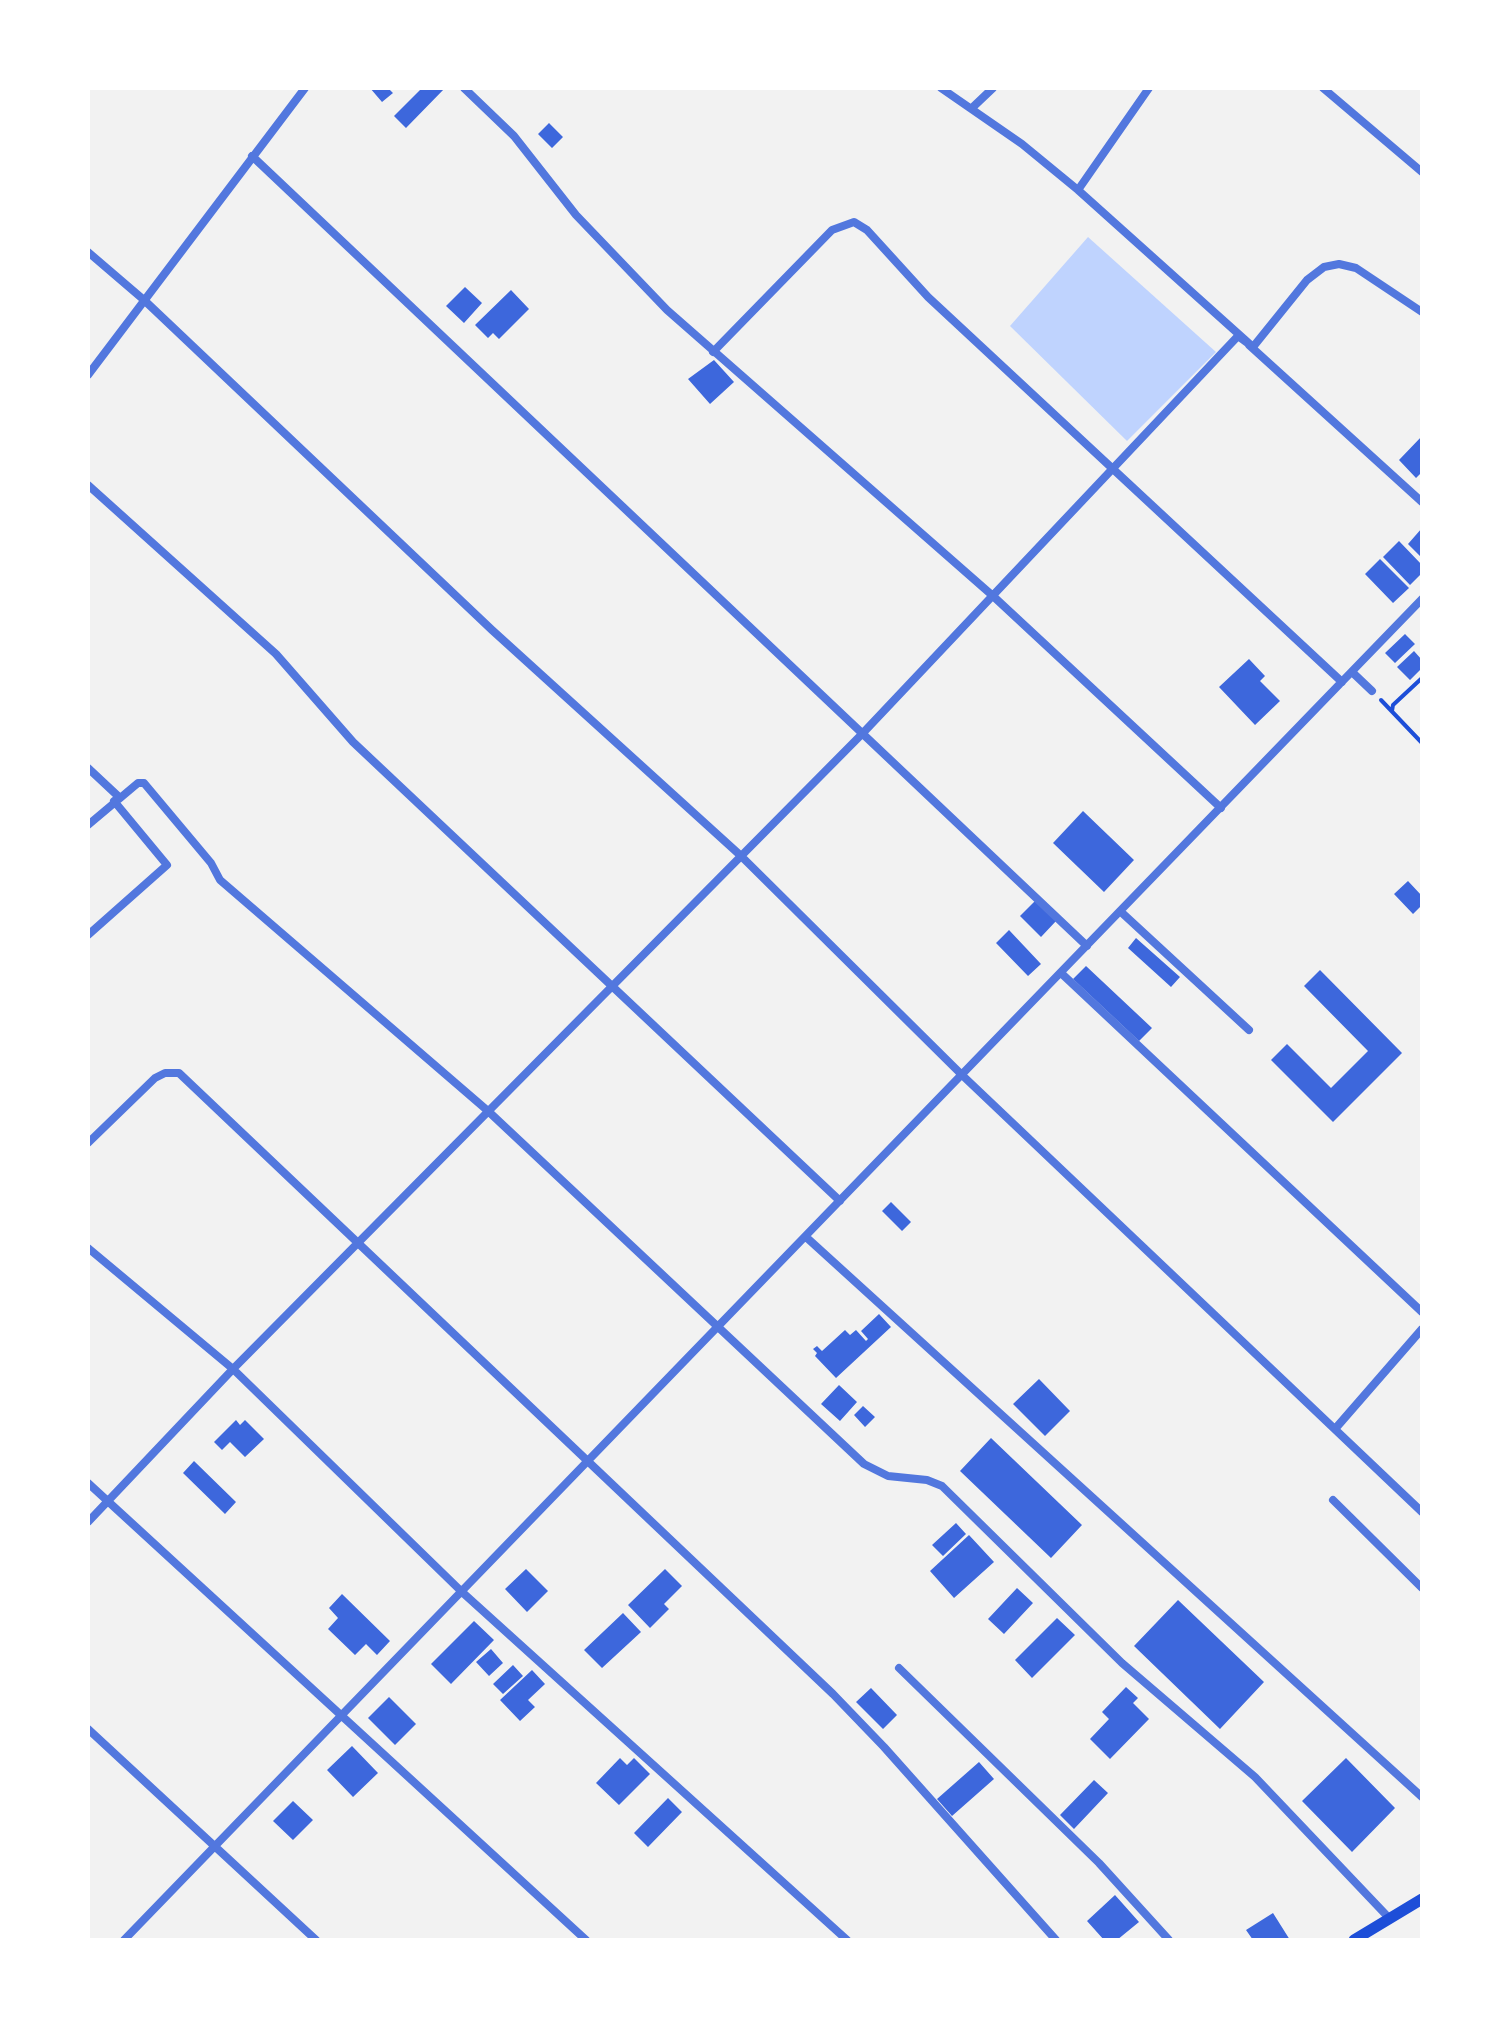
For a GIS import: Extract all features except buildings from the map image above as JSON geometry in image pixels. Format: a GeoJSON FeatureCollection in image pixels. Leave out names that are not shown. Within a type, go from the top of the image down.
{"type":"FeatureCollection","features":[{"type":"Feature","properties":{"kind":"main road"},"geometry":{"type":"LineString","coordinates":[[1354,1940],[1375,1936],[1390,1918],[1422,1899]]}},
{"type":"Feature","properties":{"kind":"street"},"geometry":{"type":"LineString","coordinates":[[88,374],[306,88]]}},
{"type":"Feature","properties":{"kind":"street"},"geometry":{"type":"LineString","coordinates":[[464,88],[514,136],[576,215],[667,310],[993,596],[1221,808]]}},
{"type":"Feature","properties":{"kind":"street"},"geometry":{"type":"LineString","coordinates":[[942,88],[973,107],[1078,190],[1253,347]]}},
{"type":"Feature","properties":{"kind":"street"},"geometry":{"type":"LineString","coordinates":[[973,107],[994,88]]}},
{"type":"Feature","properties":{"kind":"street"},"geometry":{"type":"LineString","coordinates":[[1078,190],[1149,88]]}},
{"type":"Feature","properties":{"kind":"street"},"geometry":{"type":"LineString","coordinates":[[1323,88],[1422,172]]}},
{"type":"Feature","properties":{"kind":"street"},"geometry":{"type":"LineString","coordinates":[[252,156],[1086,946]]}},
{"type":"Feature","properties":{"kind":"street"},"geometry":{"type":"LineString","coordinates":[[713,352],[832,230],[854,222],[867,230],[928,297],[1342,682]]}},
{"type":"Feature","properties":{"kind":"street"},"geometry":{"type":"LineString","coordinates":[[88,252],[740,856],[962,1075],[1422,1512]]}},
{"type":"Feature","properties":{"kind":"street"},"geometry":{"type":"LineString","coordinates":[[1253,347],[1308,280],[1324,268],[1339,264],[1356,268],[1422,312]]}},
{"type":"Feature","properties":{"kind":"street"},"geometry":{"type":"LineString","coordinates":[[1238,336],[1253,347]]}},
{"type":"Feature","properties":{"kind":"street"},"geometry":{"type":"LineString","coordinates":[[88,1522],[233,1368],[862,734],[1238,336]]}},
{"type":"Feature","properties":{"kind":"street"},"geometry":{"type":"LineString","coordinates":[[1238,336],[1422,502]]}},
{"type":"Feature","properties":{"kind":"street"},"geometry":{"type":"LineString","coordinates":[[88,485],[276,654],[342,730],[840,1201]]}},
{"type":"Feature","properties":{"kind":"street"},"geometry":{"type":"LineString","coordinates":[[124,1940],[1422,599]]}},
{"type":"Feature","properties":{"kind":"street"},"geometry":{"type":"LineString","coordinates":[[1352,672],[1372,691]]}},
{"type":"Feature","properties":{"kind":"street"},"geometry":{"type":"LineString","coordinates":[[88,768],[167,865],[88,935]]}},
{"type":"Feature","properties":{"kind":"street"},"geometry":{"type":"LineString","coordinates":[[88,825],[117,799],[144,783],[220,880],[488,1111],[864,1464],[888,1476],[927,1480],[942,1486],[1122,1662],[1255,1777],[1390,1918]]}},
{"type":"Feature","properties":{"kind":"street"},"geometry":{"type":"LineString","coordinates":[[1120,912],[1249,1030]]}},
{"type":"Feature","properties":{"kind":"street"},"geometry":{"type":"LineString","coordinates":[[1061,973],[1422,1312]]}},
{"type":"Feature","properties":{"kind":"street"},"geometry":{"type":"LineString","coordinates":[[88,1143],[155,1078],[180,1073],[833,1694],[1056,1940]]}},
{"type":"Feature","properties":{"kind":"street"},"geometry":{"type":"LineString","coordinates":[[806,1237],[1422,1796]]}},
{"type":"Feature","properties":{"kind":"street"},"geometry":{"type":"LineString","coordinates":[[88,1248],[233,1368],[462,1592],[847,1940]]}},
{"type":"Feature","properties":{"kind":"street"},"geometry":{"type":"LineString","coordinates":[[1335,1428],[1422,1329]]}},
{"type":"Feature","properties":{"kind":"street"},"geometry":{"type":"LineString","coordinates":[[88,1483],[586,1940]]}},
{"type":"Feature","properties":{"kind":"street"},"geometry":{"type":"LineString","coordinates":[[1334,1500],[1422,1588]]}},
{"type":"Feature","properties":{"kind":"street"},"geometry":{"type":"LineString","coordinates":[[899,1668],[1099,1863],[1169,1940]]}},
{"type":"Feature","properties":{"kind":"street"},"geometry":{"type":"LineString","coordinates":[[88,1729],[316,1940]]}},
{"type":"Feature","properties":{"kind":"path"},"geometry":{"type":"LineString","coordinates":[[1422,678],[1392,708],[1422,743]]}},
{"type":"Feature","properties":{"kind":"water"},"geometry":{"type":"Polygon","coordinates":[[[1088,237],[1216,352],[1127,441],[1010,326],[1088,237]]]}}]}
